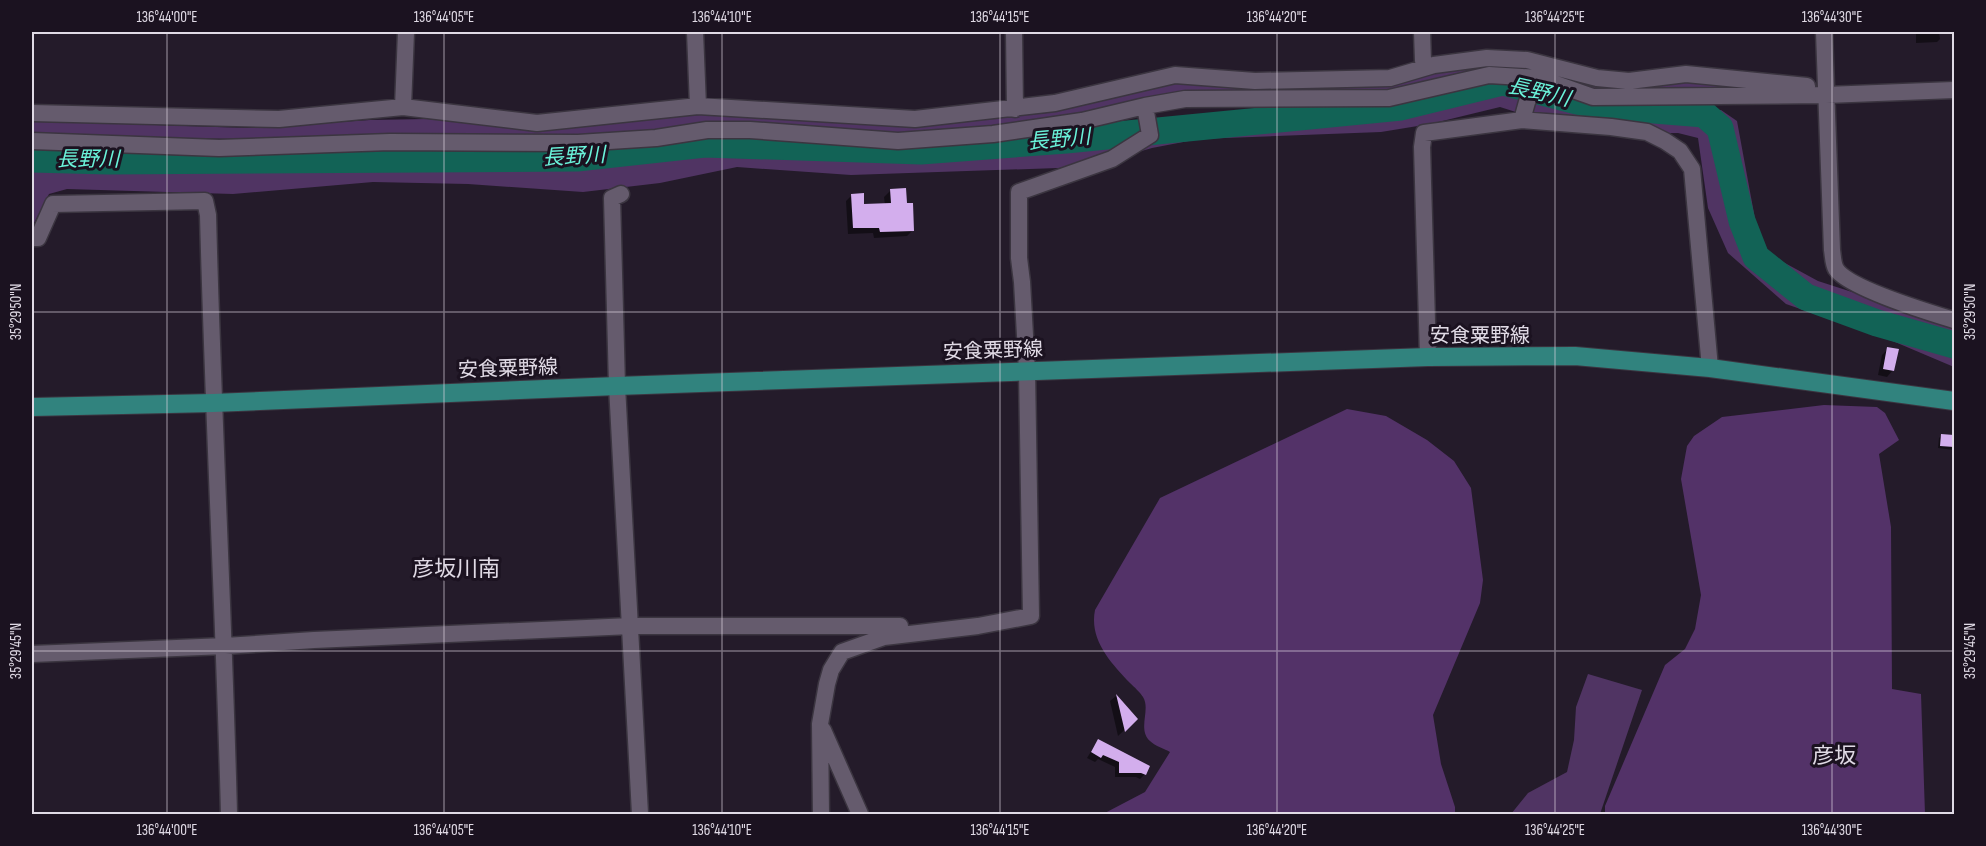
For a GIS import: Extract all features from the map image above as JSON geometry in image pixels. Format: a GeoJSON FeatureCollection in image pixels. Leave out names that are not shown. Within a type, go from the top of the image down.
{"type":"FeatureCollection","features":[{"type":"Feature","properties":{"kind":"main road","name":"安食粟野線"},"geometry":{"type":"LineString","coordinates":[[32,407],[213,403],[1428,357],[1575,356],[1710,368],[1954,401]]}},
{"type":"Feature","properties":{"kind":"street"},"geometry":{"type":"LineString","coordinates":[[403,107],[406,32]]}},
{"type":"Feature","properties":{"kind":"street"},"geometry":{"type":"LineString","coordinates":[[695,32],[698,106]]}},
{"type":"Feature","properties":{"kind":"street"},"geometry":{"type":"LineString","coordinates":[[1014,32],[1015,109]]}},
{"type":"Feature","properties":{"kind":"street"},"geometry":{"type":"LineString","coordinates":[[1422,32],[1423,61]]}},
{"type":"Feature","properties":{"kind":"street"},"geometry":{"type":"LineString","coordinates":[[1824,32],[1832,250],[1835,268],[1843,276],[1860,286],[1954,320]]}},
{"type":"Feature","properties":{"kind":"street"},"geometry":{"type":"LineString","coordinates":[[32,113],[279,118],[403,107],[537,123],[698,106],[915,119],[1055,103],[1175,75],[1255,81],[1390,78],[1434,65],[1487,58],[1527,60],[1597,78],[1629,81],[1686,74],[1826,91]]}},
{"type":"Feature","properties":{"kind":"street"},"geometry":{"type":"LineString","coordinates":[[32,141],[219,148],[390,142],[578,143],[656,138],[707,129],[898,141],[993,134],[1082,121],[1185,99],[1389,98],[1489,75],[1538,81],[1593,97],[1954,90]]}},
{"type":"Feature","properties":{"kind":"street"},"geometry":{"type":"LineString","coordinates":[[1522,120],[1527,102],[1538,81]]}},
{"type":"Feature","properties":{"kind":"street"},"geometry":{"type":"LineString","coordinates":[[820,814],[820,724],[831,670],[842,652],[884,637],[978,626],[1030,616],[1027,371],[1019,258],[1019,192],[1113,159],[1150,135],[1146,108]]}},
{"type":"Feature","properties":{"kind":"street"},"geometry":{"type":"LineString","coordinates":[[1428,357],[1422,147],[1424,133],[1522,120],[1647,132],[1680,152],[1692,169],[1710,368]]}},
{"type":"Feature","properties":{"kind":"street"},"geometry":{"type":"LineString","coordinates":[[621,194],[612,198],[617,386],[632,626],[640,814]]}},
{"type":"Feature","properties":{"kind":"street"},"geometry":{"type":"LineString","coordinates":[[32,238],[38,238],[53,204],[205,201],[208,215],[213,403],[225,646],[229,814]]}},
{"type":"Feature","properties":{"kind":"street"},"geometry":{"type":"LineString","coordinates":[[32,654],[632,626],[978,626]]}},
{"type":"Feature","properties":{"kind":"street"},"geometry":{"type":"LineString","coordinates":[[820,724],[860,814]]}},
{"type":"Feature","properties":{"kind":"shaded area"},"geometry":{"type":"Polygon","coordinates":[[[1482,63],[1809,91],[1601,93],[1532,73],[1389,94],[1187,95],[1136,99],[1104,113],[900,135],[704,124],[609,135],[244,139],[32,136],[32,121],[248,128],[370,120],[427,119],[520,126],[604,118],[763,113],[905,126],[1047,113],[1104,95],[1169,83],[1447,69],[1482,63]]]}},
{"type":"Feature","properties":{"kind":"shaded area"},"geometry":{"type":"Polygon","coordinates":[[[1510,94],[1648,116],[1721,110],[1737,121],[1760,246],[1763,251],[1818,281],[1954,325],[1954,367],[1895,342],[1786,304],[1728,253],[1708,208],[1698,138],[1678,133],[1593,134],[1500,107],[1430,124],[1381,132],[1199,139],[1152,148],[1086,167],[851,175],[737,167],[660,183],[583,192],[468,184],[373,182],[233,194],[67,189],[49,194],[34,223],[32,222],[32,160],[584,164],[703,151],[875,156],[960,153],[1068,145],[1189,119],[1396,111],[1454,98],[1510,94]]]}},
{"type":"Feature","properties":{"kind":"shaded area"},"geometry":{"type":"Polygon","coordinates":[[[1824,405],[1877,407],[1885,413],[1899,440],[1879,454],[1891,527],[1892,689],[1921,694],[1925,814],[1605,814],[1605,806],[1665,665],[1685,649],[1695,629],[1701,595],[1681,479],[1687,446],[1694,436],[1722,417],[1824,405]]]}},
{"type":"Feature","properties":{"kind":"shaded area"},"geometry":{"type":"Polygon","coordinates":[[[1347,409],[1386,416],[1427,440],[1454,461],[1471,488],[1483,580],[1480,603],[1433,715],[1441,764],[1455,807],[1455,814],[1103,814],[1145,792],[1170,752],[1152,743],[1146,736],[1144,725],[1146,708],[1143,697],[1103,650],[1098,641],[1094,621],[1095,610],[1160,498],[1347,409]]]}},
{"type":"Feature","properties":{"kind":"shaded area"},"geometry":{"type":"Polygon","coordinates":[[[1588,674],[1642,690],[1600,814],[1511,814],[1528,793],[1567,772],[1574,740],[1576,707],[1588,674]]]}},
{"type":"Feature","properties":{"kind":"building"},"geometry":{"type":"Polygon","coordinates":[[[906,188],[907,203],[913,203],[914,231],[880,232],[879,228],[853,228],[851,194],[864,193],[864,204],[891,203],[890,189],[906,188]]]}},
{"type":"Feature","properties":{"kind":"building"},"geometry":{"type":"Polygon","coordinates":[[[1887,347],[1899,349],[1894,371],[1883,369],[1887,347]]]}},
{"type":"Feature","properties":{"kind":"building"},"geometry":{"type":"Polygon","coordinates":[[[1941,434],[1954,435],[1954,447],[1940,446],[1941,434]]]}},
{"type":"Feature","properties":{"kind":"building"},"geometry":{"type":"Polygon","coordinates":[[[1116,694],[1138,719],[1125,732],[1116,694]]]}},
{"type":"Feature","properties":{"kind":"building"},"geometry":{"type":"Polygon","coordinates":[[[1098,739],[1150,766],[1146,775],[1119,773],[1119,762],[1103,755],[1101,758],[1091,752],[1098,739]]]}},
{"type":"Feature","properties":{"kind":"waterway","name":"長野川"},"geometry":{"type":"LineString","coordinates":[[32,159],[108,161],[577,158],[705,144],[921,151],[1066,140],[1401,107],[1503,82],[1592,105],[1704,114],[1720,128],[1742,221],[1756,257],[1806,297],[1877,323],[1954,345]]}},
{"type":"Feature","properties":{"kind":"district","name":"彦坂川南"},"geometry":{"type":"Point","coordinates":[456,568]}},
{"type":"Feature","properties":{"kind":"district","name":"彦坂"},"geometry":{"type":"Point","coordinates":[1834,755]}}]}
